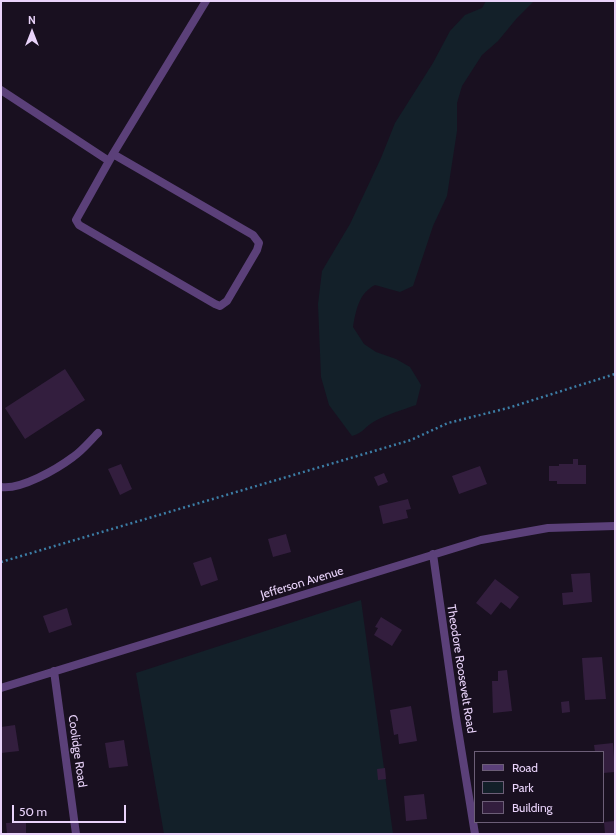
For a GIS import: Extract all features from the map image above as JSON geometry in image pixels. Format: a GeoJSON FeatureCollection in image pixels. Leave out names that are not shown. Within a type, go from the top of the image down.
{"type":"FeatureCollection","features":[{"type":"Feature","properties":{"kind":"street"},"geometry":{"type":"LineString","coordinates":[[1,90],[111,158],[253,235],[259,243],[257,250],[227,301],[220,306],[79,225],[76,220],[111,158],[206,1]]}},
{"type":"Feature","properties":{"kind":"street"},"geometry":{"type":"LineString","coordinates":[[1,487],[27,482],[54,469],[74,456],[98,433]]}},
{"type":"Feature","properties":{"kind":"street","name":"Jefferson Avenue"},"geometry":{"type":"LineString","coordinates":[[1,688],[481,540],[548,528],[615,526]]}},
{"type":"Feature","properties":{"kind":"street","name":"Theodore Roosevelt Road"},"geometry":{"type":"LineString","coordinates":[[433,554],[455,709],[475,834]]}},
{"type":"Feature","properties":{"kind":"street","name":"Coolidge Road"},"geometry":{"type":"LineString","coordinates":[[54,671],[76,834]]}},
{"type":"Feature","properties":{"kind":"path"},"geometry":{"type":"LineString","coordinates":[[1,562],[411,440],[448,423],[508,408],[615,374]]}},
{"type":"Feature","properties":{"kind":"green space"},"geometry":{"type":"Polygon","coordinates":[[[486,1],[534,1],[517,18],[498,41],[482,55],[462,86],[457,103],[457,131],[447,196],[433,226],[413,286],[400,292],[375,285],[362,297],[355,314],[353,327],[364,344],[376,352],[396,359],[410,367],[421,385],[416,405],[395,412],[371,423],[360,433],[352,436],[329,405],[321,377],[318,304],[322,271],[350,224],[381,158],[395,123],[433,63],[450,31],[465,15],[482,8],[486,1]]]}},
{"type":"Feature","properties":{"kind":"green space"},"geometry":{"type":"Polygon","coordinates":[[[361,600],[393,834],[164,834],[136,673],[361,600]]]}},
{"type":"Feature","properties":{"kind":"building"},"geometry":{"type":"Polygon","coordinates":[[[65,369],[85,400],[25,439],[5,408],[65,369]]]}},
{"type":"Feature","properties":{"kind":"building"},"geometry":{"type":"Polygon","coordinates":[[[573,459],[578,459],[578,465],[586,465],[586,484],[557,484],[557,481],[549,481],[549,466],[573,464],[573,459]]]}},
{"type":"Feature","properties":{"kind":"building"},"geometry":{"type":"Polygon","coordinates":[[[121,464],[132,489],[120,495],[108,469],[121,464]]]}},
{"type":"Feature","properties":{"kind":"building"},"geometry":{"type":"Polygon","coordinates":[[[480,466],[487,484],[459,494],[452,476],[480,466]]]}},
{"type":"Feature","properties":{"kind":"building"},"geometry":{"type":"Polygon","coordinates":[[[384,473],[388,482],[378,486],[374,477],[384,473]]]}},
{"type":"Feature","properties":{"kind":"building"},"geometry":{"type":"Polygon","coordinates":[[[408,499],[411,509],[406,510],[408,518],[383,524],[379,506],[408,499]]]}},
{"type":"Feature","properties":{"kind":"building"},"geometry":{"type":"Polygon","coordinates":[[[286,534],[291,552],[273,557],[268,539],[286,534]]]}},
{"type":"Feature","properties":{"kind":"building"},"geometry":{"type":"Polygon","coordinates":[[[211,557],[218,580],[201,586],[193,563],[211,557]]]}},
{"type":"Feature","properties":{"kind":"building"},"geometry":{"type":"Polygon","coordinates":[[[590,573],[592,602],[563,605],[562,593],[573,592],[571,574],[590,573]]]}},
{"type":"Feature","properties":{"kind":"building"},"geometry":{"type":"Polygon","coordinates":[[[495,579],[519,597],[510,609],[501,602],[491,615],[476,603],[495,579]]]}},
{"type":"Feature","properties":{"kind":"building"},"geometry":{"type":"Polygon","coordinates":[[[67,608],[72,625],[49,633],[43,616],[67,608]]]}},
{"type":"Feature","properties":{"kind":"building"},"geometry":{"type":"Polygon","coordinates":[[[381,617],[402,630],[392,646],[374,635],[378,628],[375,627],[381,617]]]}},
{"type":"Feature","properties":{"kind":"building"},"geometry":{"type":"Polygon","coordinates":[[[602,657],[606,699],[585,700],[582,658],[602,657]]]}},
{"type":"Feature","properties":{"kind":"building"},"geometry":{"type":"Polygon","coordinates":[[[507,670],[512,711],[493,713],[492,681],[498,681],[498,671],[507,670]]]}},
{"type":"Feature","properties":{"kind":"building"},"geometry":{"type":"Polygon","coordinates":[[[569,701],[570,712],[562,713],[561,702],[569,701]]]}},
{"type":"Feature","properties":{"kind":"building"},"geometry":{"type":"Polygon","coordinates":[[[411,706],[417,741],[399,744],[398,734],[394,735],[390,710],[411,706]]]}},
{"type":"Feature","properties":{"kind":"building"},"geometry":{"type":"Polygon","coordinates":[[[15,725],[19,751],[1,753],[1,727],[15,725]]]}},
{"type":"Feature","properties":{"kind":"building"},"geometry":{"type":"Polygon","coordinates":[[[124,740],[128,766],[109,768],[105,743],[124,740]]]}},
{"type":"Feature","properties":{"kind":"building"},"geometry":{"type":"Polygon","coordinates":[[[613,743],[615,772],[604,773],[604,751],[595,751],[594,745],[613,743]]]}},
{"type":"Feature","properties":{"kind":"building"},"geometry":{"type":"Polygon","coordinates":[[[385,768],[386,779],[378,780],[377,769],[385,768]]]}},
{"type":"Feature","properties":{"kind":"building"},"geometry":{"type":"Polygon","coordinates":[[[424,794],[427,819],[406,821],[404,796],[424,794]]]}},
{"type":"Feature","properties":{"kind":"building"},"geometry":{"type":"Polygon","coordinates":[[[615,821],[615,834],[605,834],[604,822],[615,821]]]}},
{"type":"Feature","properties":{"kind":"building"},"geometry":{"type":"Polygon","coordinates":[[[26,822],[26,834],[7,834],[6,823],[26,822]]]}}]}
